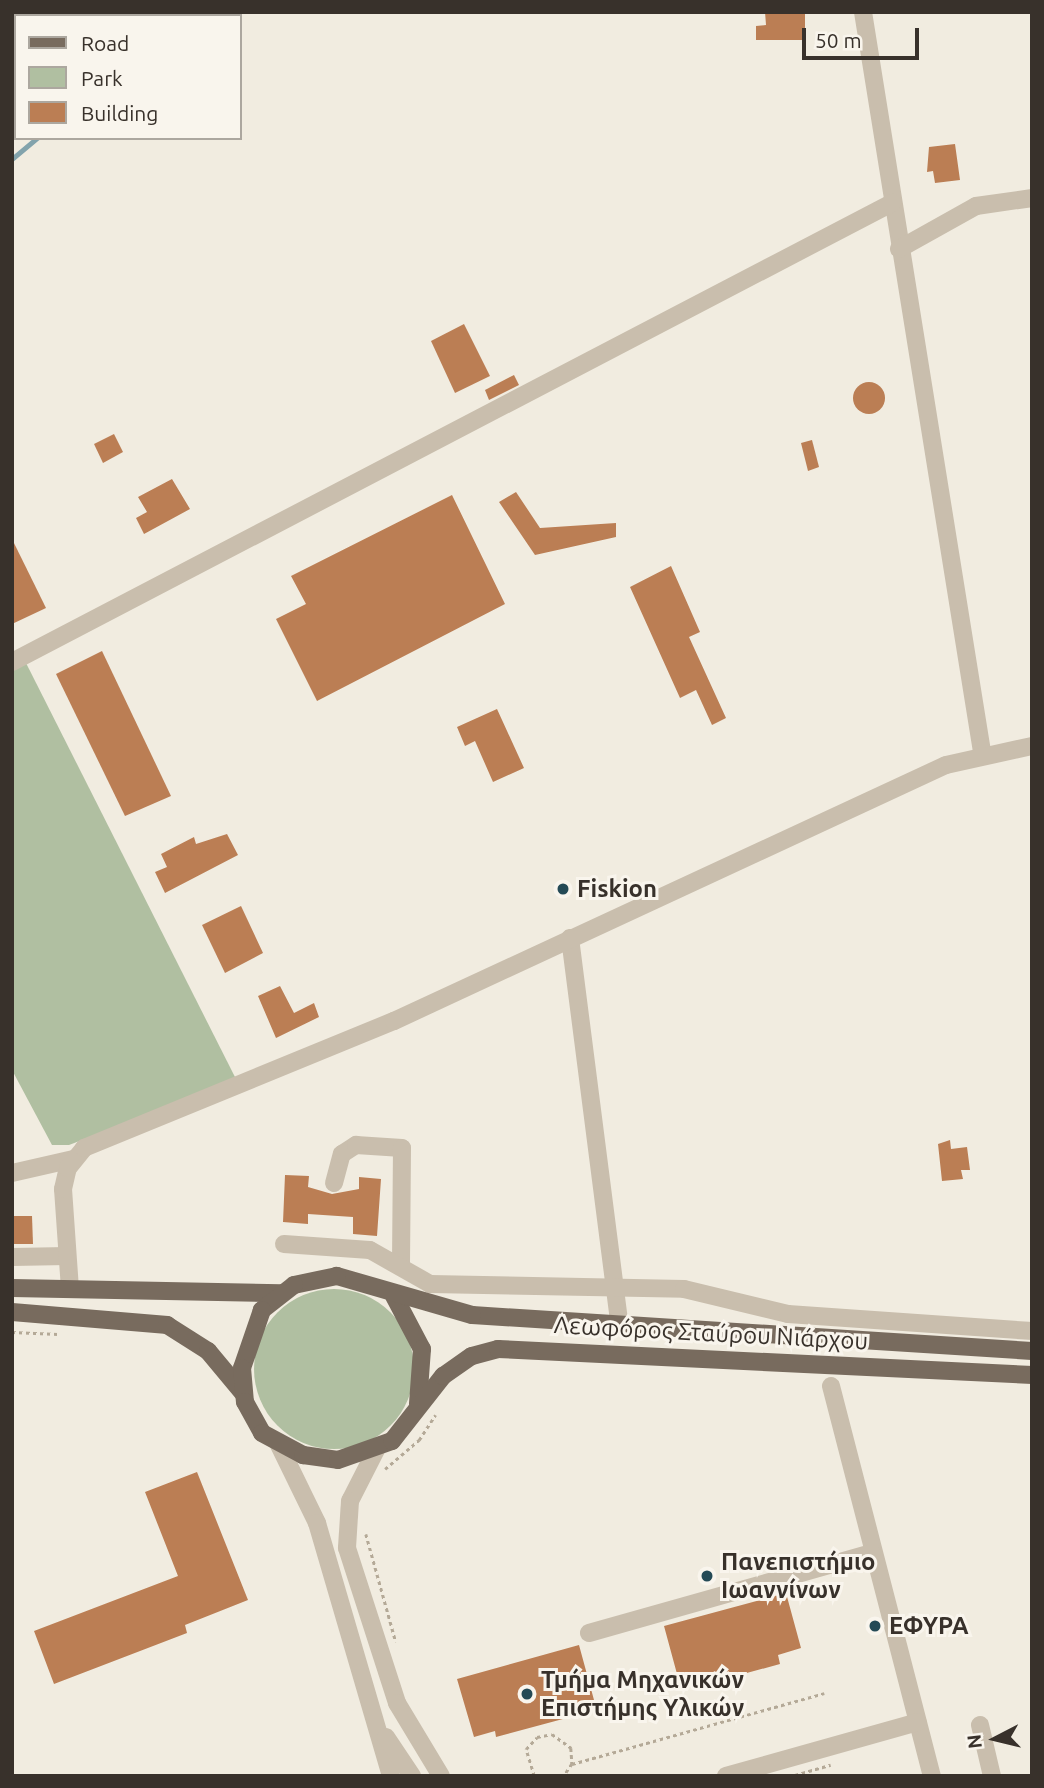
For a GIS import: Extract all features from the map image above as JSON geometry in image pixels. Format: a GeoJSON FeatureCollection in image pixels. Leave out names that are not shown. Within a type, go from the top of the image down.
{"type":"FeatureCollection","features":[{"type":"Feature","properties":{"kind":"main road","name":"Λεωφόρος Σταύρου Νιάρχου"},"geometry":{"type":"LineString","coordinates":[[12,1288],[281,1293],[337,1276],[472,1315],[619,1320],[1032,1351]]}},
{"type":"Feature","properties":{"kind":"main road"},"geometry":{"type":"LineString","coordinates":[[243,1393],[251,1329],[281,1293]]}},
{"type":"Feature","properties":{"kind":"main road"},"geometry":{"type":"LineString","coordinates":[[392,1294],[422,1349],[414,1416]]}},
{"type":"Feature","properties":{"kind":"main road"},"geometry":{"type":"LineString","coordinates":[[12,1311],[167,1325],[208,1351],[243,1393],[255,1423],[279,1446]]}},
{"type":"Feature","properties":{"kind":"main road","name":"Λεωφόρος Σταύρου Νιάρχου"},"geometry":{"type":"LineString","coordinates":[[279,1446],[338,1460],[376,1450],[414,1416],[443,1377],[465,1360],[521,1347],[1032,1375]]}},
{"type":"Feature","properties":{"kind":"street"},"geometry":{"type":"LineString","coordinates":[[863,12],[982,752]]}},
{"type":"Feature","properties":{"kind":"street"},"geometry":{"type":"LineString","coordinates":[[899,249],[976,206],[1032,198]]}},
{"type":"Feature","properties":{"kind":"street"},"geometry":{"type":"LineString","coordinates":[[12,662],[892,203]]}},
{"type":"Feature","properties":{"kind":"street"},"geometry":{"type":"LineString","coordinates":[[12,1173],[73,1159],[102,1139],[320,1052],[982,752],[1032,746]]}},
{"type":"Feature","properties":{"kind":"street"},"geometry":{"type":"LineString","coordinates":[[570,938],[619,1320]]}},
{"type":"Feature","properties":{"kind":"street"},"geometry":{"type":"LineString","coordinates":[[334,1183],[342,1154],[356,1145],[402,1148],[401,1263]]}},
{"type":"Feature","properties":{"kind":"street"},"geometry":{"type":"LineString","coordinates":[[70,1289],[63,1189],[73,1159]]}},
{"type":"Feature","properties":{"kind":"street"},"geometry":{"type":"LineString","coordinates":[[284,1244],[370,1250],[401,1263],[429,1284],[684,1289],[788,1314],[1032,1331]]}},
{"type":"Feature","properties":{"kind":"street"},"geometry":{"type":"LineString","coordinates":[[12,1257],[67,1256]]}},
{"type":"Feature","properties":{"kind":"street"},"geometry":{"type":"LineString","coordinates":[[831,1386],[872,1553],[932,1776]]}},
{"type":"Feature","properties":{"kind":"street"},"geometry":{"type":"LineString","coordinates":[[279,1446],[317,1523],[380,1729],[391,1776]]}},
{"type":"Feature","properties":{"kind":"street"},"geometry":{"type":"LineString","coordinates":[[376,1450],[350,1502],[347,1548],[397,1703],[441,1776]]}},
{"type":"Feature","properties":{"kind":"street"},"geometry":{"type":"LineString","coordinates":[[589,1633],[872,1553]]}},
{"type":"Feature","properties":{"kind":"street"},"geometry":{"type":"LineString","coordinates":[[726,1776],[918,1722]]}},
{"type":"Feature","properties":{"kind":"street"},"geometry":{"type":"LineString","coordinates":[[980,1725],[992,1776]]}},
{"type":"Feature","properties":{"kind":"street"},"geometry":{"type":"LineString","coordinates":[[380,1729],[412,1776]]}},
{"type":"Feature","properties":{"kind":"path"},"geometry":{"type":"LineString","coordinates":[[12,1332],[67,1334]]}},
{"type":"Feature","properties":{"kind":"path"},"geometry":{"type":"LineString","coordinates":[[383,1472],[419,1440],[437,1411]]}},
{"type":"Feature","properties":{"kind":"path"},"geometry":{"type":"LineString","coordinates":[[365,1527],[398,1647]]}},
{"type":"Feature","properties":{"kind":"path"},"geometry":{"type":"LineString","coordinates":[[564,1776],[572,1764],[824,1693]]}},
{"type":"Feature","properties":{"kind":"path"},"geometry":{"type":"LineString","coordinates":[[534,1776],[526,1749],[544,1734],[566,1741],[572,1764]]}},
{"type":"Feature","properties":{"kind":"green space"},"geometry":{"type":"Polygon","coordinates":[[[26,663],[237,1081],[69,1145],[52,1145],[12,1070],[12,670],[26,663]]]}},
{"type":"Feature","properties":{"kind":"green space"},"geometry":{"type":"Polygon","coordinates":[[[334,1289],[365,1295],[390,1313],[408,1338],[414,1369],[408,1400],[390,1425],[365,1443],[334,1449],[303,1443],[278,1425],[260,1400],[254,1369],[260,1338],[278,1313],[303,1295],[334,1289]]]}},
{"type":"Feature","properties":{"kind":"building"},"geometry":{"type":"Polygon","coordinates":[[[765,12],[805,12],[805,40],[756,40],[756,26],[766,25],[765,12]]]}},
{"type":"Feature","properties":{"kind":"building"},"geometry":{"type":"Polygon","coordinates":[[[955,144],[960,180],[935,183],[933,171],[927,172],[929,147],[955,144]]]}},
{"type":"Feature","properties":{"kind":"building"},"geometry":{"type":"Polygon","coordinates":[[[464,324],[490,376],[455,393],[431,341],[464,324]]]}},
{"type":"Feature","properties":{"kind":"building"},"geometry":{"type":"Polygon","coordinates":[[[514,375],[519,385],[489,400],[485,390],[514,375]]]}},
{"type":"Feature","properties":{"kind":"building"},"geometry":{"type":"Polygon","coordinates":[[[869,382],[880,387],[885,398],[880,409],[869,414],[858,409],[853,398],[858,387],[869,382]]]}},
{"type":"Feature","properties":{"kind":"building"},"geometry":{"type":"Polygon","coordinates":[[[114,434],[123,452],[103,463],[94,444],[114,434]]]}},
{"type":"Feature","properties":{"kind":"building"},"geometry":{"type":"Polygon","coordinates":[[[812,440],[819,467],[808,471],[801,443],[812,440]]]}},
{"type":"Feature","properties":{"kind":"building"},"geometry":{"type":"Polygon","coordinates":[[[172,479],[190,509],[144,534],[136,518],[147,512],[138,497],[172,479]]]}},
{"type":"Feature","properties":{"kind":"building"},"geometry":{"type":"Polygon","coordinates":[[[516,492],[540,528],[616,523],[616,537],[535,555],[499,502],[516,492]]]}},
{"type":"Feature","properties":{"kind":"building"},"geometry":{"type":"Polygon","coordinates":[[[452,495],[505,604],[317,701],[276,619],[306,604],[291,576],[452,495]]]}},
{"type":"Feature","properties":{"kind":"building"},"geometry":{"type":"Polygon","coordinates":[[[12,539],[46,608],[12,624],[12,539]]]}},
{"type":"Feature","properties":{"kind":"building"},"geometry":{"type":"Polygon","coordinates":[[[671,566],[700,632],[689,637],[726,718],[712,725],[696,690],[680,698],[630,587],[671,566]]]}},
{"type":"Feature","properties":{"kind":"building"},"geometry":{"type":"Polygon","coordinates":[[[102,651],[171,796],[125,816],[56,674],[102,651]]]}},
{"type":"Feature","properties":{"kind":"building"},"geometry":{"type":"Polygon","coordinates":[[[497,709],[524,768],[493,782],[475,741],[465,746],[457,727],[497,709]]]}},
{"type":"Feature","properties":{"kind":"building"},"geometry":{"type":"Polygon","coordinates":[[[227,834],[238,855],[165,893],[155,872],[167,867],[161,854],[194,837],[196,844],[227,834]]]}},
{"type":"Feature","properties":{"kind":"building"},"geometry":{"type":"Polygon","coordinates":[[[241,906],[263,953],[225,973],[202,925],[241,906]]]}},
{"type":"Feature","properties":{"kind":"building"},"geometry":{"type":"Polygon","coordinates":[[[280,986],[294,1013],[314,1003],[319,1017],[276,1038],[258,996],[280,986]]]}},
{"type":"Feature","properties":{"kind":"building"},"geometry":{"type":"Polygon","coordinates":[[[950,1140],[951,1149],[967,1147],[970,1170],[961,1170],[963,1179],[942,1181],[938,1144],[950,1140]]]}},
{"type":"Feature","properties":{"kind":"building"},"geometry":{"type":"Polygon","coordinates":[[[285,1175],[309,1176],[308,1187],[332,1194],[359,1189],[359,1177],[381,1179],[377,1236],[353,1234],[353,1217],[308,1214],[308,1224],[283,1222],[285,1175]]]}},
{"type":"Feature","properties":{"kind":"building"},"geometry":{"type":"Polygon","coordinates":[[[12,1216],[32,1216],[33,1244],[12,1244],[12,1216]]]}},
{"type":"Feature","properties":{"kind":"building"},"geometry":{"type":"Polygon","coordinates":[[[197,1472],[248,1600],[185,1625],[187,1633],[54,1684],[34,1631],[178,1576],[145,1492],[197,1472]]]}},
{"type":"Feature","properties":{"kind":"building"},"geometry":{"type":"Polygon","coordinates":[[[786,1593],[801,1648],[778,1655],[780,1664],[703,1685],[702,1679],[680,1685],[664,1626],[786,1593]]]}},
{"type":"Feature","properties":{"kind":"building","name":"Τμήμα Μηχανικών Επιστήμης Υλικών"},"geometry":{"type":"Polygon","coordinates":[[[579,1645],[594,1700],[571,1707],[574,1716],[496,1737],[495,1731],[474,1737],[457,1679],[579,1645]]]}},
{"type":"Feature","properties":{"kind":"waterway"},"geometry":{"type":"LineString","coordinates":[[12,159],[35,140]]}},
{"type":"Feature","properties":{"kind":"place","name":"Fiskion"},"geometry":{"type":"Point","coordinates":[563,889]}},
{"type":"Feature","properties":{"kind":"place","name":"Πανεπιστήμιο Ιωαννίνων"},"geometry":{"type":"Point","coordinates":[707,1576]}},
{"type":"Feature","properties":{"kind":"place","name":"ΕΦΥΡΑ"},"geometry":{"type":"Point","coordinates":[875,1626]}},
{"type":"Feature","properties":{"kind":"place","name":"Τμήμα Μηχανικών Επιστήμης Υλικών"},"geometry":{"type":"Point","coordinates":[527,1694]}}]}
